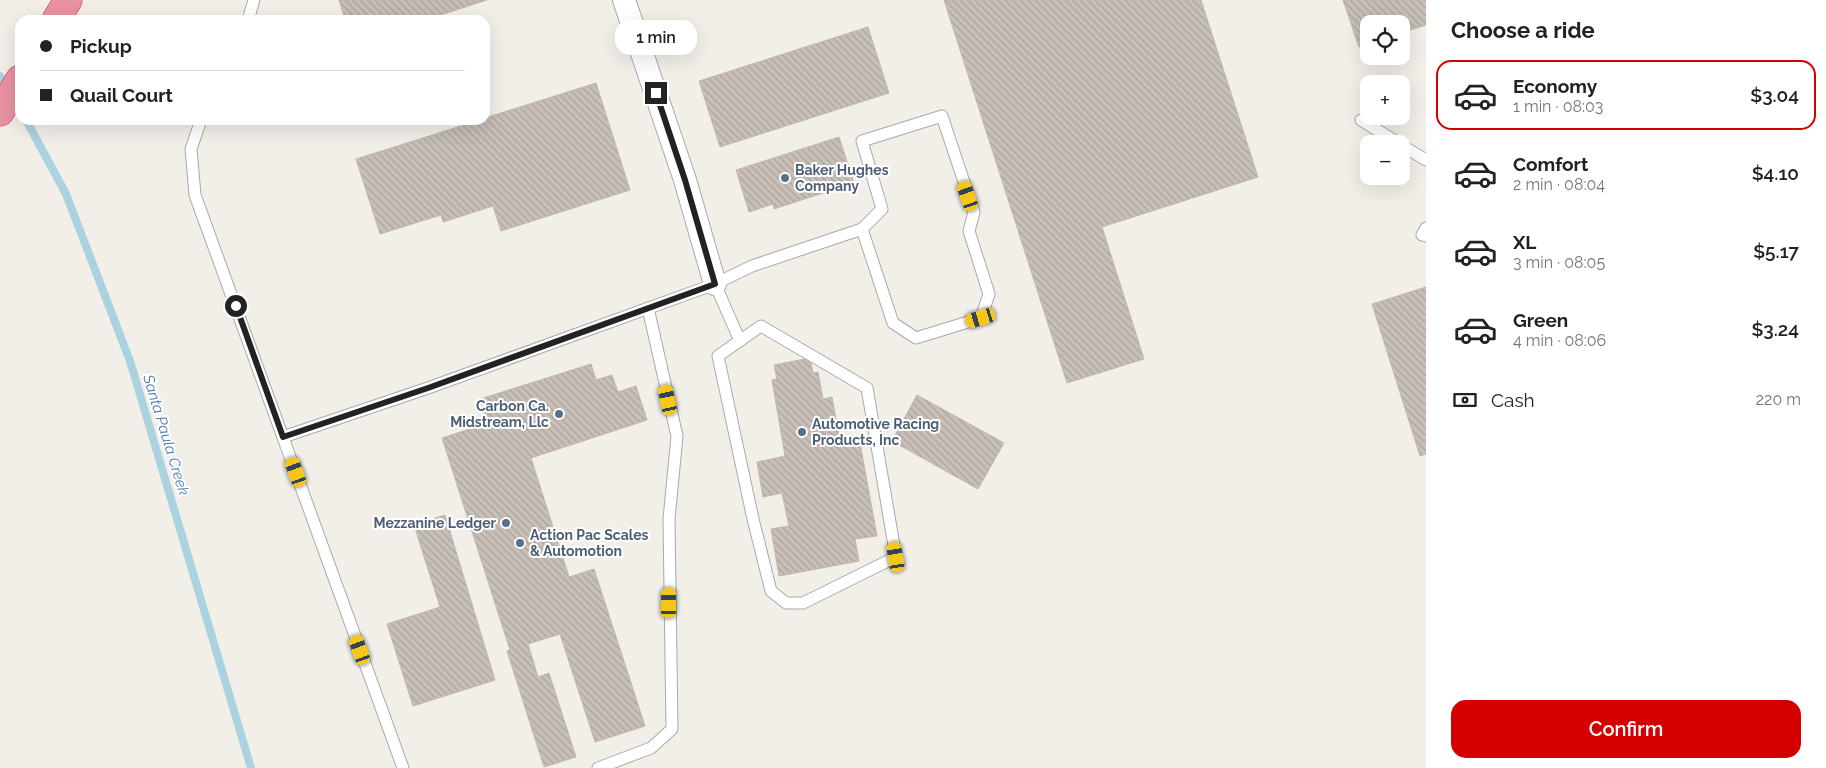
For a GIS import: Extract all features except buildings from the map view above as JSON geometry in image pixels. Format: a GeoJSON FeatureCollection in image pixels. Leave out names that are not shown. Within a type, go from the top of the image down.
{"type":"FeatureCollection","features":[{"type":"Feature","properties":{"kind":"highway"},"geometry":{"type":"LineString","coordinates":[[59,15],[68,0]]}},
{"type":"Feature","properties":{"kind":"highway"},"geometry":{"type":"LineString","coordinates":[[0,112],[15,87]]}},
{"type":"Feature","properties":{"kind":"street"},"geometry":{"type":"LineString","coordinates":[[624,0],[685,180],[715,284]]}},
{"type":"Feature","properties":{"kind":"lane"},"geometry":{"type":"LineString","coordinates":[[250,15],[254,0]]}},
{"type":"Feature","properties":{"kind":"lane"},"geometry":{"type":"LineString","coordinates":[[283,437],[428,388],[715,284],[752,266],[862,228],[882,209],[862,142],[942,116],[974,212],[968,232],[989,294],[981,318],[916,338],[893,323],[862,228]]}},
{"type":"Feature","properties":{"kind":"lane"},"geometry":{"type":"LineString","coordinates":[[199,125],[191,149],[195,195],[403,768]]}},
{"type":"Feature","properties":{"kind":"lane"},"geometry":{"type":"LineString","coordinates":[[1370,125],[1386,135]]}},
{"type":"Feature","properties":{"kind":"lane"},"geometry":{"type":"LineString","coordinates":[[1410,150],[1426,160]]}},
{"type":"Feature","properties":{"kind":"lane"},"geometry":{"type":"LineString","coordinates":[[1426,228],[1422,235],[1426,236]]}},
{"type":"Feature","properties":{"kind":"lane"},"geometry":{"type":"LineString","coordinates":[[715,284],[740,341]]}},
{"type":"Feature","properties":{"kind":"lane"},"geometry":{"type":"LineString","coordinates":[[598,768],[651,748],[672,729],[669,519],[677,436],[648,308]]}},
{"type":"Feature","properties":{"kind":"lane"},"geometry":{"type":"LineString","coordinates":[[761,326],[867,388],[896,557],[804,603],[786,603],[771,591],[753,519],[718,356],[740,341],[761,326]]}},
{"type":"Feature","properties":{"kind":"waterway","name":"Santa Paula Creek"},"geometry":{"type":"LineString","coordinates":[[0,76],[9,89]]}},
{"type":"Feature","properties":{"kind":"waterway","name":"Santa Paula Creek"},"geometry":{"type":"LineString","coordinates":[[29,125],[66,194],[130,361],[251,768]]}},
{"type":"Feature","properties":{"kind":"place","name":"Baker Hughes Company"},"geometry":{"type":"Point","coordinates":[785,178]}},
{"type":"Feature","properties":{"kind":"place","name":"Carbon Ca. Midstream, Llc"},"geometry":{"type":"Point","coordinates":[559,414]}},
{"type":"Feature","properties":{"kind":"place","name":"Automotive Racing Products, Inc"},"geometry":{"type":"Point","coordinates":[802,432]}},
{"type":"Feature","properties":{"kind":"place","name":"Mezzanine Ledger"},"geometry":{"type":"Point","coordinates":[506,523]}},
{"type":"Feature","properties":{"kind":"place","name":"Action Pac Scales & Automotion"},"geometry":{"type":"Point","coordinates":[520,543]}},
{"type":"Feature","properties":{"kind":"route"},"geometry":{"type":"LineString","coordinates":[[236,306],[283,437],[428,388],[715,284],[685,180],[656,93]]}}]}
